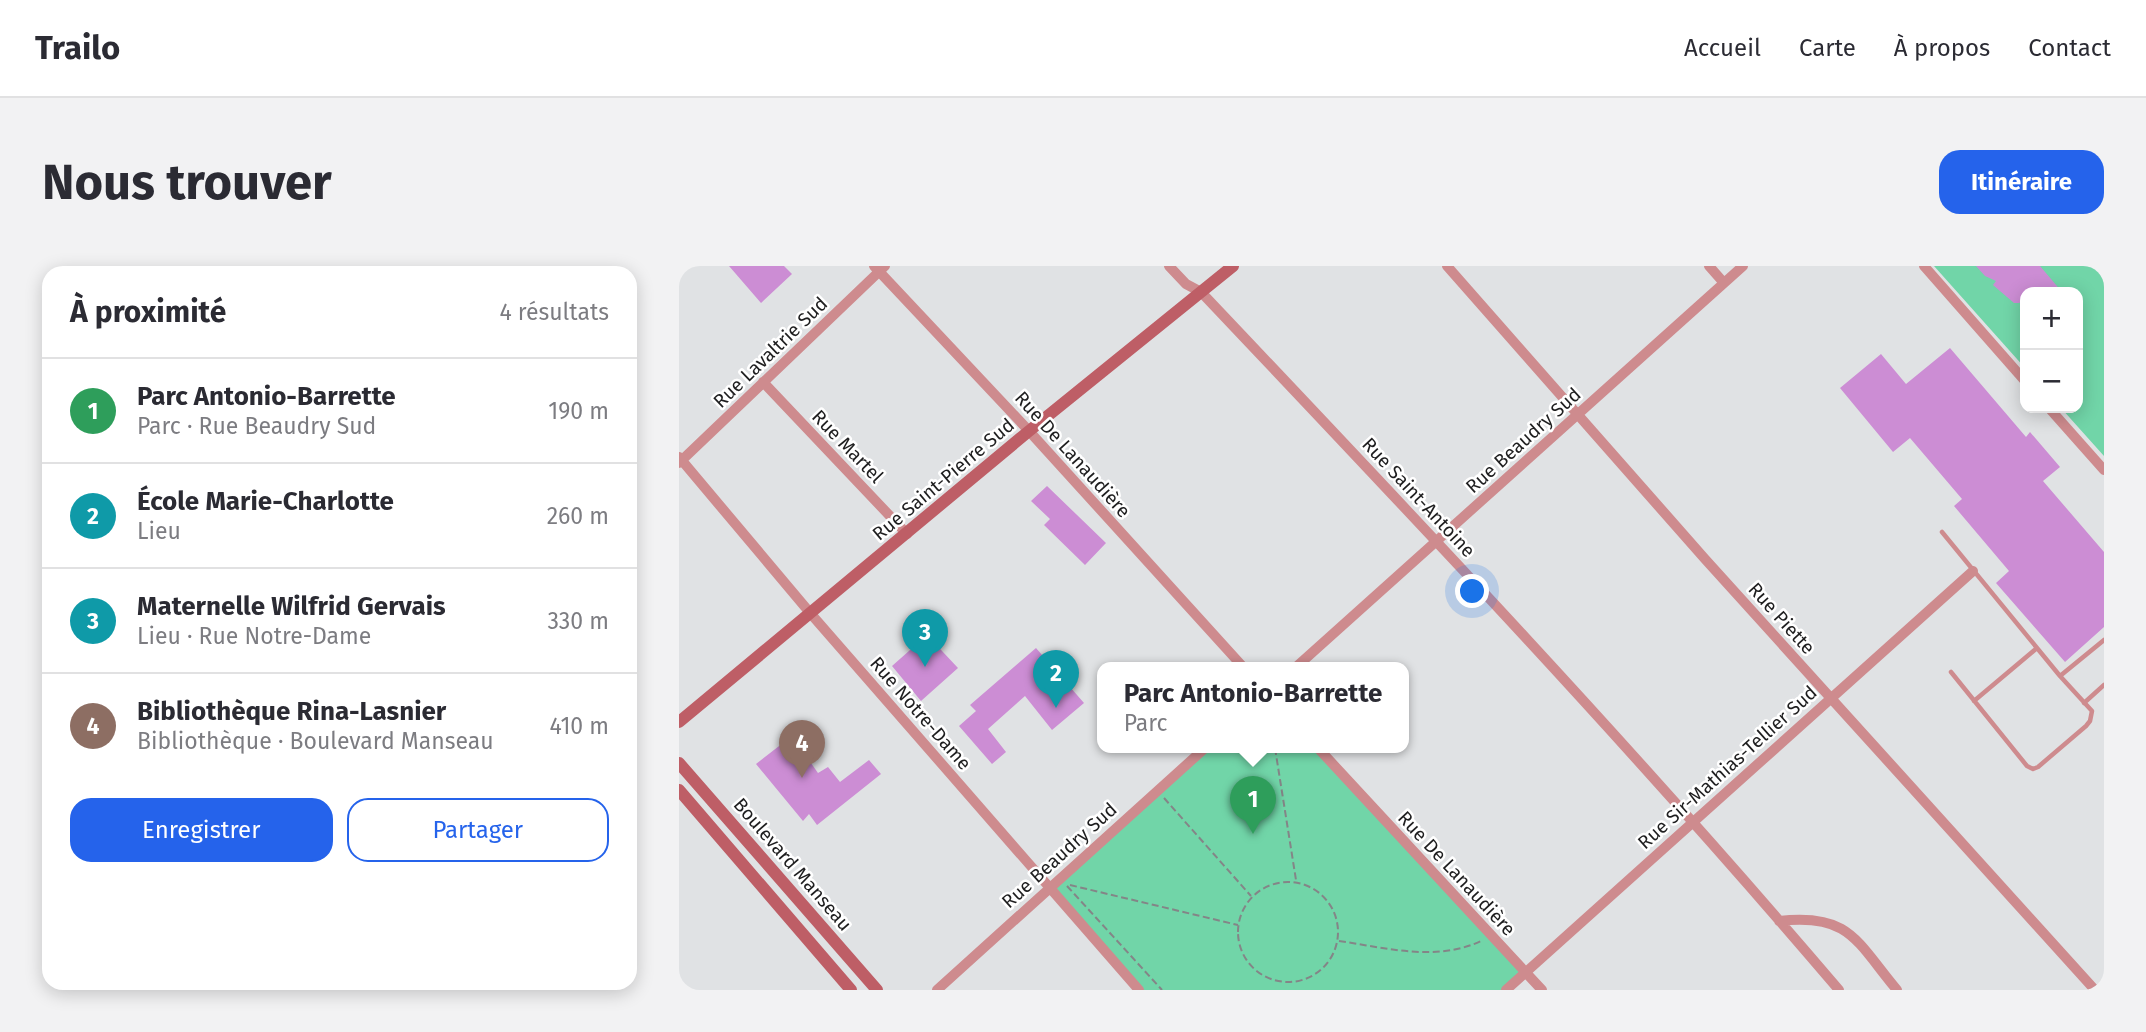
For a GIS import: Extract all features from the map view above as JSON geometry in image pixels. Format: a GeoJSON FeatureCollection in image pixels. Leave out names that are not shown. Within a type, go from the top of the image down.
{"type":"FeatureCollection","features":[{"type":"Feature","properties":{"kind":"street","name":"Rue Saint-Antoine"},"geometry":{"type":"LineString","coordinates":[[1169,266],[1186,284],[1201,292],[1437,540],[1692,822],[1839,990]]}},
{"type":"Feature","properties":{"kind":"street","name":"Rue Saint-Pierre Sud"},"geometry":{"type":"LineString","coordinates":[[679,722],[1029,431],[1233,266]]}},
{"type":"Feature","properties":{"kind":"street","name":"Rue Piette"},"geometry":{"type":"LineString","coordinates":[[1447,266],[2095,990]]}},
{"type":"Feature","properties":{"kind":"street"},"geometry":{"type":"LineString","coordinates":[[1709,266],[1724,283]]}},
{"type":"Feature","properties":{"kind":"street","name":"Rue Beaudry Sud"},"geometry":{"type":"LineString","coordinates":[[1302,662],[1743,266]]}},
{"type":"Feature","properties":{"kind":"street"},"geometry":{"type":"LineString","coordinates":[[1923,266],[2020,375]]}},
{"type":"Feature","properties":{"kind":"street","name":"Rue Lavaltrie Sud"},"geometry":{"type":"LineString","coordinates":[[680,460],[763,383],[879,268]]}},
{"type":"Feature","properties":{"kind":"street","name":"Rue De Lanaudière"},"geometry":{"type":"LineString","coordinates":[[879,268],[1239,662]]}},
{"type":"Feature","properties":{"kind":"street","name":"Rue Martel"},"geometry":{"type":"LineString","coordinates":[[763,383],[907,534]]}},
{"type":"Feature","properties":{"kind":"street"},"geometry":{"type":"LineString","coordinates":[[2053,413],[2104,470]]}},
{"type":"Feature","properties":{"kind":"street","name":"Rue Notre-Dame"},"geometry":{"type":"LineString","coordinates":[[680,460],[1139,990]]}},
{"type":"Feature","properties":{"kind":"street","name":"Rue Sir-Mathias-Tellier Sud"},"geometry":{"type":"LineString","coordinates":[[1506,990],[1973,571]]}},
{"type":"Feature","properties":{"kind":"street","name":"Rue Beaudry Sud"},"geometry":{"type":"LineString","coordinates":[[937,990],[1199,753]]}},
{"type":"Feature","properties":{"kind":"street","name":"Rue De Lanaudière"},"geometry":{"type":"LineString","coordinates":[[1323,753],[1542,990]]}},
{"type":"Feature","properties":{"kind":"street","name":"Boulevard Manseau"},"geometry":{"type":"LineString","coordinates":[[679,763],[877,990]]}},
{"type":"Feature","properties":{"kind":"street","name":"Boulevard Manseau"},"geometry":{"type":"LineString","coordinates":[[679,790],[849,988]]}},
{"type":"Feature","properties":{"kind":"street"},"geometry":{"type":"LineString","coordinates":[[1779,921],[1803,918],[1837,924],[1850,933],[1897,990]]}},
{"type":"Feature","properties":{"kind":"lane"},"geometry":{"type":"LineString","coordinates":[[1942,532],[2092,711],[2090,721],[2038,767],[2027,766],[1951,673]]}},
{"type":"Feature","properties":{"kind":"lane"},"geometry":{"type":"LineString","coordinates":[[2060,676],[2104,640]]}},
{"type":"Feature","properties":{"kind":"lane"},"geometry":{"type":"LineString","coordinates":[[1974,701],[2037,648]]}},
{"type":"Feature","properties":{"kind":"lane"},"geometry":{"type":"LineString","coordinates":[[2084,703],[2104,685]]}},
{"type":"Feature","properties":{"kind":"path"},"geometry":{"type":"LineString","coordinates":[[1276,753],[1296,881]]}},
{"type":"Feature","properties":{"kind":"path"},"geometry":{"type":"LineString","coordinates":[[1157,791],[1252,896]]}},
{"type":"Feature","properties":{"kind":"path"},"geometry":{"type":"LineString","coordinates":[[1280,881],[1296,881],[1312,887],[1324,896],[1334,909],[1339,925],[1338,941],[1332,957],[1321,971],[1306,979],[1289,983],[1264,976],[1245,959],[1239,943],[1238,925],[1242,910],[1252,896],[1280,881]]}},
{"type":"Feature","properties":{"kind":"path"},"geometry":{"type":"LineString","coordinates":[[1162,990],[1066,884],[1238,925]]}},
{"type":"Feature","properties":{"kind":"path"},"geometry":{"type":"LineString","coordinates":[[1338,941],[1418,953],[1466,948],[1492,936]]}},
{"type":"Feature","properties":{"kind":"path"},"geometry":{"type":"LineString","coordinates":[[1289,983],[1289,990]]}},
{"type":"Feature","properties":{"kind":"green space"},"geometry":{"type":"Polygon","coordinates":[[[1934,266],[2104,266],[2104,456],[2065,413],[2083,413],[2083,287],[2020,287],[2020,362],[1934,266]]]}},
{"type":"Feature","properties":{"kind":"green space"},"geometry":{"type":"Polygon","coordinates":[[[1199,753],[1323,753],[1526,972],[1506,990],[1139,990],[1048,888],[1199,753]]]}},
{"type":"Feature","properties":{"kind":"building"},"geometry":{"type":"Polygon","coordinates":[[[729,266],[784,266],[792,274],[761,303],[729,266]]]}},
{"type":"Feature","properties":{"kind":"building"},"geometry":{"type":"Polygon","coordinates":[[[1976,266],[2040,266],[2058,287],[2020,287],[2020,302],[2014,303],[1993,285],[1996,281],[1985,276],[1976,266]]]}},
{"type":"Feature","properties":{"kind":"building"},"geometry":{"type":"Polygon","coordinates":[[[1950,348],[2026,437],[2030,432],[2060,467],[2043,481],[2104,552],[2104,627],[2065,662],[1996,583],[2009,571],[1954,506],[1962,499],[1910,438],[1893,452],[1840,388],[1881,354],[1906,384],[1950,348]]]}},
{"type":"Feature","properties":{"kind":"building"},"geometry":{"type":"Polygon","coordinates":[[[1047,486],[1106,543],[1085,565],[1044,525],[1050,519],[1031,501],[1047,486]]]}},
{"type":"Feature","properties":{"kind":"building"},"geometry":{"type":"Polygon","coordinates":[[[927,635],[958,668],[921,701],[892,666],[927,635]]]}},
{"type":"Feature","properties":{"kind":"building"},"geometry":{"type":"Polygon","coordinates":[[[1036,648],[1084,703],[1052,730],[1025,696],[988,729],[1006,752],[992,764],[959,726],[976,711],[970,705],[1036,648]]]}},
{"type":"Feature","properties":{"kind":"building"},"geometry":{"type":"Polygon","coordinates":[[[792,736],[818,773],[828,767],[840,782],[869,760],[881,774],[817,825],[809,814],[803,821],[756,764],[792,736]]]}},
{"type":"Feature","properties":{"kind":"place","name":"Maternelle Wilfrid Gervais"},"geometry":{"type":"Point","coordinates":[925,667]}},
{"type":"Feature","properties":{"kind":"place","name":"École Marie-Charlotte"},"geometry":{"type":"Point","coordinates":[1056,708]}},
{"type":"Feature","properties":{"kind":"place","name":"Bibliothèque Rina-Lasnier"},"geometry":{"type":"Point","coordinates":[802,778]}},
{"type":"Feature","properties":{"kind":"place","name":"Parc Antonio-Barrette"},"geometry":{"type":"Point","coordinates":[1253,834]}}]}
